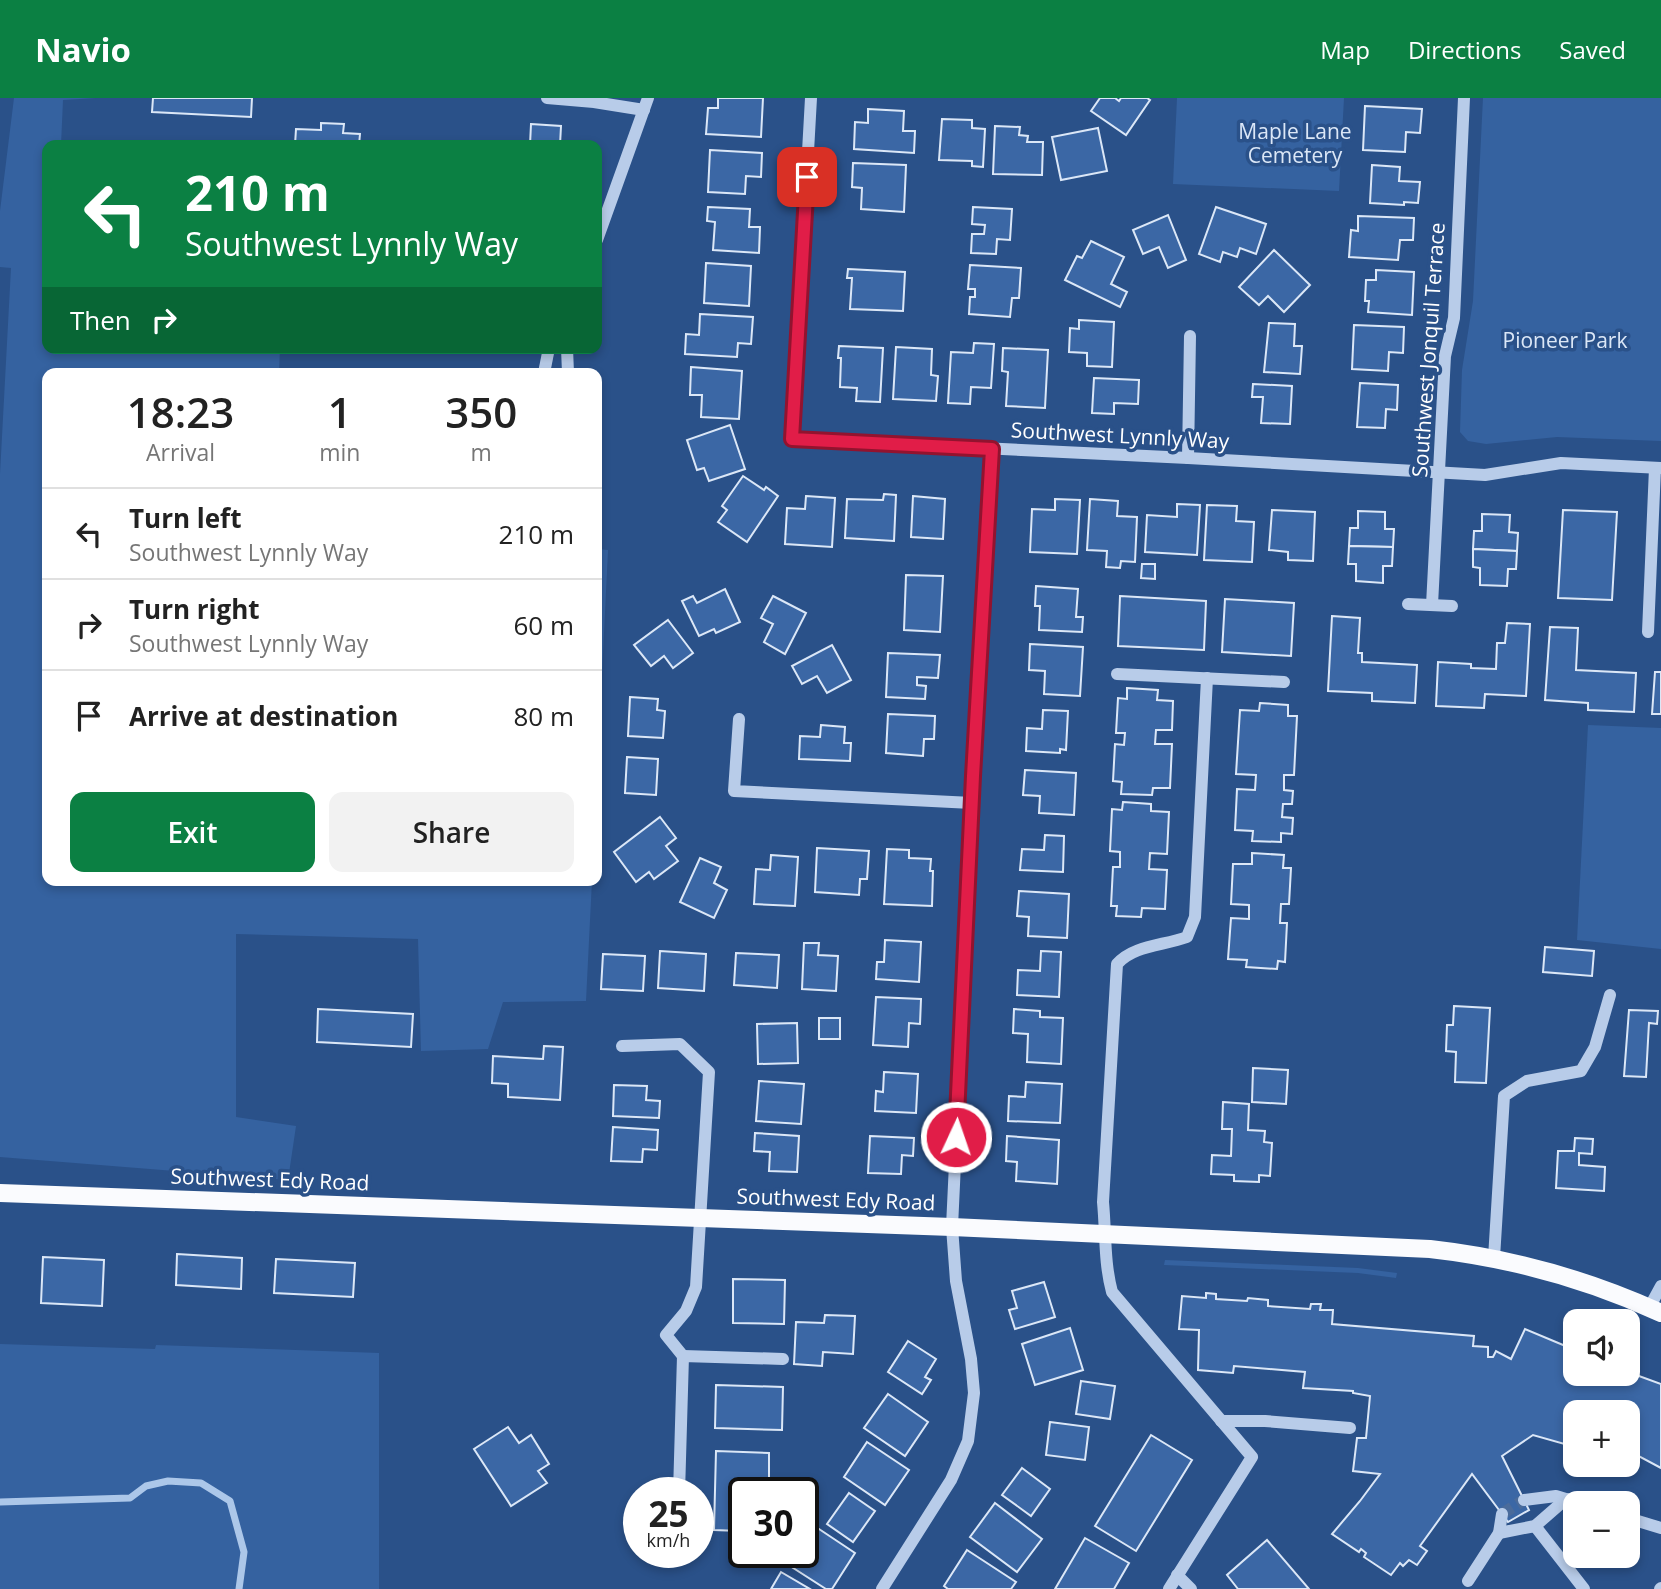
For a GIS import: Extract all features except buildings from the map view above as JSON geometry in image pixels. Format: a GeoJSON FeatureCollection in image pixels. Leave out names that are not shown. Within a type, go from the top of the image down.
{"type":"FeatureCollection","features":[{"type":"Feature","properties":{"kind":"main road","name":"Southwest Edy Road"},"geometry":{"type":"LineString","coordinates":[[0,1193],[952,1227],[1418,1248],[1494,1258],[1568,1277],[1655,1310]]}},
{"type":"Feature","properties":{"kind":"street"},"geometry":{"type":"LineString","coordinates":[[547,98],[646,104],[602,219]]}},
{"type":"Feature","properties":{"kind":"street","name":"Southwest Lynnly Way"},"geometry":{"type":"LineString","coordinates":[[811,98],[792,439],[1188,457],[1485,475],[1561,463],[1658,468]]}},
{"type":"Feature","properties":{"kind":"street","name":"Southwest Jonquil Terrace"},"geometry":{"type":"LineString","coordinates":[[1432,605],[1445,356],[1454,318],[1464,98]]}},
{"type":"Feature","properties":{"kind":"street"},"geometry":{"type":"LineString","coordinates":[[1188,457],[1190,336]]}},
{"type":"Feature","properties":{"kind":"street"},"geometry":{"type":"LineString","coordinates":[[881,1589],[951,1480],[968,1441],[974,1393],[971,1359],[956,1281],[952,1227],[992,449]]}},
{"type":"Feature","properties":{"kind":"street"},"geometry":{"type":"LineString","coordinates":[[1648,632],[1658,468]]}},
{"type":"Feature","properties":{"kind":"street"},"geometry":{"type":"LineString","coordinates":[[1408,604],[1452,606]]}},
{"type":"Feature","properties":{"kind":"street"},"geometry":{"type":"LineString","coordinates":[[1117,674],[1284,682]]}},
{"type":"Feature","properties":{"kind":"street"},"geometry":{"type":"LineString","coordinates":[[1169,1589],[1252,1457],[1112,1292],[1105,1267],[1103,1202],[1117,964],[1126,954],[1186,937],[1195,917],[1207,678]]}},
{"type":"Feature","properties":{"kind":"street"},"geometry":{"type":"LineString","coordinates":[[739,719],[734,791],[972,803]]}},
{"type":"Feature","properties":{"kind":"street"},"geometry":{"type":"LineString","coordinates":[[1494,1258],[1504,1096],[1527,1081],[1581,1071],[1595,1047],[1610,995]]}},
{"type":"Feature","properties":{"kind":"street"},"geometry":{"type":"LineString","coordinates":[[622,1046],[680,1044],[709,1072],[696,1287],[686,1311],[666,1335],[684,1356],[680,1477]]}},
{"type":"Feature","properties":{"kind":"street"},"geometry":{"type":"LineString","coordinates":[[1655,1310],[1661,1286]]}},
{"type":"Feature","properties":{"kind":"street"},"geometry":{"type":"LineString","coordinates":[[684,1356],[783,1359]]}},
{"type":"Feature","properties":{"kind":"street"},"geometry":{"type":"LineString","coordinates":[[1221,1421],[1265,1421],[1350,1428]]}},
{"type":"Feature","properties":{"kind":"street"},"geometry":{"type":"LineString","coordinates":[[1524,1500],[1556,1496],[1563,1498]]}},
{"type":"Feature","properties":{"kind":"street"},"geometry":{"type":"LineString","coordinates":[[1499,1534],[1535,1526],[1563,1502]]}},
{"type":"Feature","properties":{"kind":"street"},"geometry":{"type":"LineString","coordinates":[[1469,1586],[1499,1534],[1503,1514]]}},
{"type":"Feature","properties":{"kind":"street"},"geometry":{"type":"LineString","coordinates":[[1640,1522],[1661,1528]]}},
{"type":"Feature","properties":{"kind":"street"},"geometry":{"type":"LineString","coordinates":[[1535,1526],[1584,1589]]}},
{"type":"Feature","properties":{"kind":"street"},"geometry":{"type":"LineString","coordinates":[[1177,1576],[1191,1589]]}},
{"type":"Feature","properties":{"kind":"green space"},"geometry":{"type":"Polygon","coordinates":[[[14,98],[96,98],[63,100],[61,140],[42,140],[42,354],[280,354],[279,368],[42,368],[42,886],[592,886],[586,1001],[503,1002],[488,1049],[421,1051],[418,939],[236,934],[236,1117],[296,1126],[288,1180],[0,1157],[0,474],[11,268],[0,267],[0,211],[14,98]]]}},
{"type":"Feature","properties":{"kind":"green space","name":"Maple Lane Cemetery"},"geometry":{"type":"Polygon","coordinates":[[[1177,98],[1344,98],[1339,191],[1173,184],[1177,98]]]}},
{"type":"Feature","properties":{"kind":"green space","name":"Pioneer Park"},"geometry":{"type":"Polygon","coordinates":[[[1483,98],[1661,98],[1661,441],[1557,437],[1486,444],[1468,441],[1460,432],[1462,370],[1473,301],[1483,98]]]}},
{"type":"Feature","properties":{"kind":"green space"},"geometry":{"type":"Polygon","coordinates":[[[602,549],[608,550],[602,675],[602,549]]]}},
{"type":"Feature","properties":{"kind":"green space"},"geometry":{"type":"Polygon","coordinates":[[[1588,725],[1661,728],[1661,949],[1577,940],[1588,725]]]}},
{"type":"Feature","properties":{"kind":"green space"},"geometry":{"type":"Polygon","coordinates":[[[1165,1260],[1358,1268],[1397,1273],[1396,1278],[1358,1273],[1164,1265],[1165,1260]]]}},
{"type":"Feature","properties":{"kind":"green space"},"geometry":{"type":"Polygon","coordinates":[[[0,1344],[155,1349],[156,1345],[379,1353],[379,1589],[0,1589],[0,1344]]]}},
{"type":"Feature","properties":{"kind":"waterway"},"geometry":{"type":"LineString","coordinates":[[0,1502],[130,1498],[146,1486],[168,1481],[201,1483],[230,1501],[244,1552],[239,1589]]}},
{"type":"Feature","properties":{"kind":"tunnel"},"geometry":{"type":"LineString","coordinates":[[1502,1514],[1524,1500]]}},
{"type":"Feature","properties":{"kind":"route"},"geometry":{"type":"LineString","coordinates":[[807,177],[792,439],[992,449],[956,1137]]}}]}
